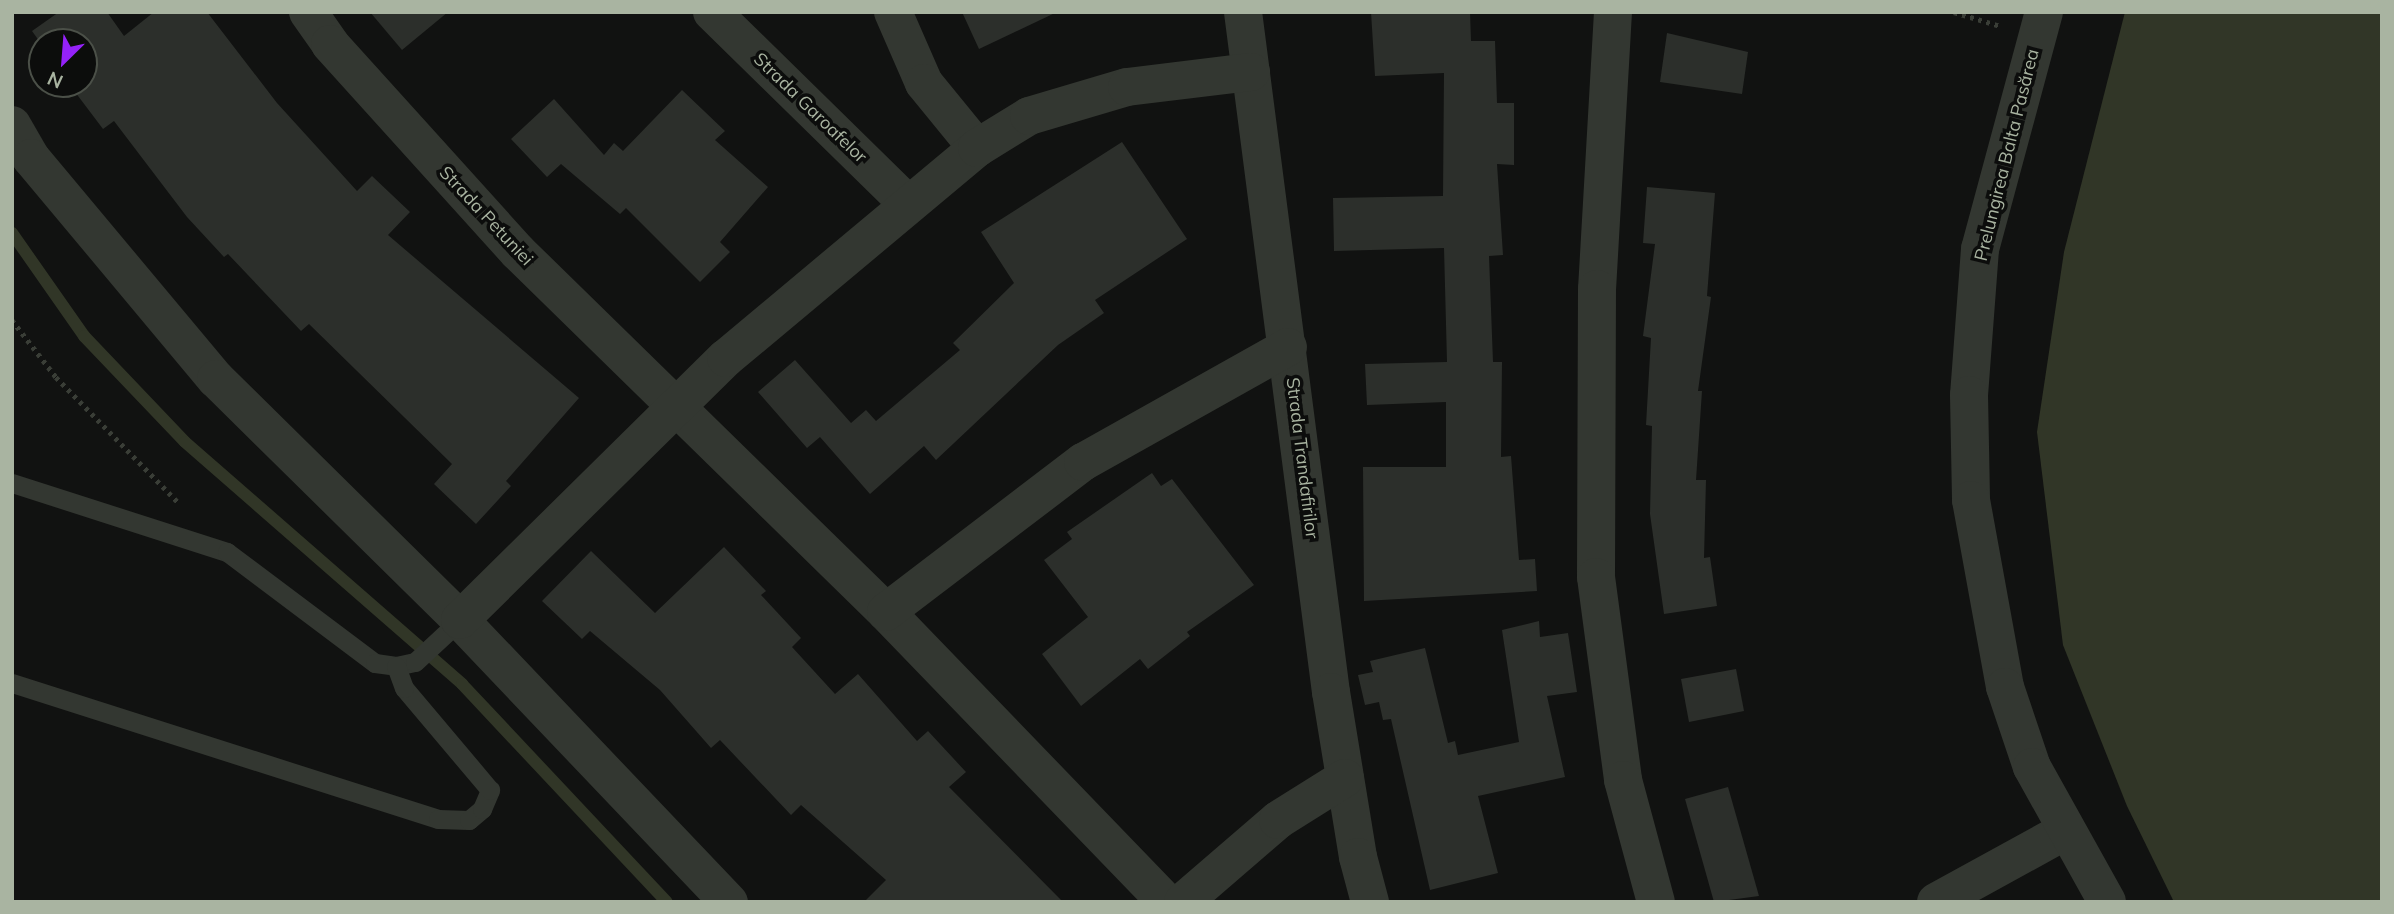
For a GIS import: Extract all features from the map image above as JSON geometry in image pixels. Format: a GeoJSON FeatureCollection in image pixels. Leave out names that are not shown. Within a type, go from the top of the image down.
{"type":"FeatureCollection","features":[{"type":"Feature","properties":{"kind":"street","name":"Strada Petuniei"},"geometry":{"type":"LineString","coordinates":[[308,12],[330,44],[518,252],[886,612],[1166,902]]}},
{"type":"Feature","properties":{"kind":"street","name":"Strada Garoafelor"},"geometry":{"type":"LineString","coordinates":[[712,12],[908,204]]}},
{"type":"Feature","properties":{"kind":"street"},"geometry":{"type":"LineString","coordinates":[[893,12],[924,83],[977,148]]}},
{"type":"Feature","properties":{"kind":"street","name":"Strada Trandafirilor"},"geometry":{"type":"LineString","coordinates":[[1243,12],[1345,778],[1370,902]]}},
{"type":"Feature","properties":{"kind":"street"},"geometry":{"type":"LineString","coordinates":[[1613,12],[1597,289],[1596,577],[1623,780],[1656,902]]}},
{"type":"Feature","properties":{"kind":"street","name":"Prelungirea Balta Pasărea"},"geometry":{"type":"LineString","coordinates":[[2040,22],[1980,249],[1969,395],[1971,500],[2005,687],[2032,767],[2065,831],[2107,902]]}},
{"type":"Feature","properties":{"kind":"street"},"geometry":{"type":"LineString","coordinates":[[451,630],[726,358],[977,148],[1029,116],[1127,87],[1251,72]]}},
{"type":"Feature","properties":{"kind":"street"},"geometry":{"type":"LineString","coordinates":[[12,125],[31,158],[216,379],[451,630],[729,902]]}},
{"type":"Feature","properties":{"kind":"street"},"geometry":{"type":"LineString","coordinates":[[886,612],[1083,462],[1288,347]]}},
{"type":"Feature","properties":{"kind":"street"},"geometry":{"type":"LineString","coordinates":[[1183,902],[1278,820],[1345,778]]}},
{"type":"Feature","properties":{"kind":"street"},"geometry":{"type":"LineString","coordinates":[[1936,902],[2065,831]]}},
{"type":"Feature","properties":{"kind":"lane"},"geometry":{"type":"LineString","coordinates":[[12,483],[227,552],[375,663],[406,664],[451,630]]}},
{"type":"Feature","properties":{"kind":"lane"},"geometry":{"type":"LineString","coordinates":[[12,683],[438,819],[469,820],[482,809],[490,790],[404,688],[406,664]]}},
{"type":"Feature","properties":{"kind":"path"},"geometry":{"type":"LineString","coordinates":[[1954,12],[2040,22]]}},
{"type":"Feature","properties":{"kind":"path"},"geometry":{"type":"LineString","coordinates":[[12,320],[57,377],[227,552]]}},
{"type":"Feature","properties":{"kind":"shaded area"},"geometry":{"type":"Polygon","coordinates":[[[2125,12],[2382,12],[2382,902],[2174,902],[2127,806],[2063,645],[2037,432],[2064,252],[2125,12]]]}},
{"type":"Feature","properties":{"kind":"building"},"geometry":{"type":"Polygon","coordinates":[[[59,12],[107,12],[124,36],[154,12],[207,12],[277,103],[357,191],[372,176],[410,212],[388,235],[579,398],[506,481],[511,486],[476,524],[434,484],[452,464],[309,324],[301,331],[228,254],[224,257],[187,217],[114,121],[103,129],[80,98],[98,98],[98,28],[36,28],[59,12]]]}},
{"type":"Feature","properties":{"kind":"building"},"geometry":{"type":"Polygon","coordinates":[[[370,12],[448,12],[402,50],[370,12]]]}},
{"type":"Feature","properties":{"kind":"building"},"geometry":{"type":"Polygon","coordinates":[[[962,12],[1057,12],[979,49],[962,12]]]}},
{"type":"Feature","properties":{"kind":"building"},"geometry":{"type":"Polygon","coordinates":[[[1371,12],[1470,12],[1471,41],[1495,41],[1497,103],[1514,103],[1514,165],[1497,164],[1503,255],[1489,256],[1493,362],[1502,362],[1501,457],[1511,456],[1519,560],[1535,559],[1537,591],[1364,601],[1363,467],[1446,467],[1446,402],[1367,405],[1365,364],[1447,362],[1444,248],[1334,251],[1333,198],[1443,196],[1444,73],[1375,76],[1371,12]]]}},
{"type":"Feature","properties":{"kind":"building"},"geometry":{"type":"Polygon","coordinates":[[[1667,33],[1748,52],[1742,94],[1660,82],[1667,33]]]}},
{"type":"Feature","properties":{"kind":"building"},"geometry":{"type":"Polygon","coordinates":[[[682,90],[725,131],[715,140],[768,187],[720,242],[730,252],[700,282],[626,208],[620,214],[561,164],[547,177],[511,139],[554,99],[604,155],[614,143],[623,151],[682,90]]]}},
{"type":"Feature","properties":{"kind":"building"},"geometry":{"type":"Polygon","coordinates":[[[1122,142],[1187,239],[1095,300],[1104,313],[1058,345],[936,460],[924,446],[870,494],[820,437],[807,448],[758,392],[795,360],[851,423],[866,410],[876,421],[960,350],[953,343],[1014,283],[981,232],[1122,142]]]}},
{"type":"Feature","properties":{"kind":"building"},"geometry":{"type":"Polygon","coordinates":[[[1647,187],[1715,193],[1707,296],[1711,297],[1698,391],[1702,391],[1696,480],[1706,480],[1704,558],[1710,557],[1717,606],[1664,614],[1650,514],[1652,426],[1646,425],[1651,338],[1643,336],[1655,244],[1643,243],[1647,187]]]}},
{"type":"Feature","properties":{"kind":"building"},"geometry":{"type":"Polygon","coordinates":[[[1152,473],[1161,486],[1172,479],[1254,585],[1187,632],[1190,636],[1148,669],[1140,659],[1081,706],[1042,654],[1088,617],[1044,560],[1072,539],[1067,532],[1152,473]]]}},
{"type":"Feature","properties":{"kind":"building"},"geometry":{"type":"Polygon","coordinates":[[[724,547],[766,591],[761,595],[801,638],[792,647],[835,694],[858,674],[917,741],[928,731],[966,772],[949,787],[1063,902],[864,902],[886,880],[801,805],[791,815],[720,740],[711,748],[660,690],[590,631],[582,639],[542,601],[591,551],[655,613],[724,547]]]}},
{"type":"Feature","properties":{"kind":"building"},"geometry":{"type":"Polygon","coordinates":[[[1539,621],[1540,637],[1568,633],[1577,692],[1547,696],[1565,777],[1478,796],[1498,873],[1430,890],[1391,719],[1383,720],[1379,702],[1365,705],[1358,675],[1373,672],[1370,661],[1425,648],[1448,743],[1455,741],[1458,755],[1519,742],[1502,630],[1539,621]]]}},
{"type":"Feature","properties":{"kind":"building"},"geometry":{"type":"Polygon","coordinates":[[[1736,669],[1744,711],[1689,722],[1681,679],[1736,669]]]}},
{"type":"Feature","properties":{"kind":"building"},"geometry":{"type":"Polygon","coordinates":[[[1728,787],[1759,896],[1714,902],[1685,799],[1728,787]]]}},
{"type":"Feature","properties":{"kind":"waterway"},"geometry":{"type":"LineString","coordinates":[[12,233],[84,336],[185,442],[462,684],[667,902]]}}]}
